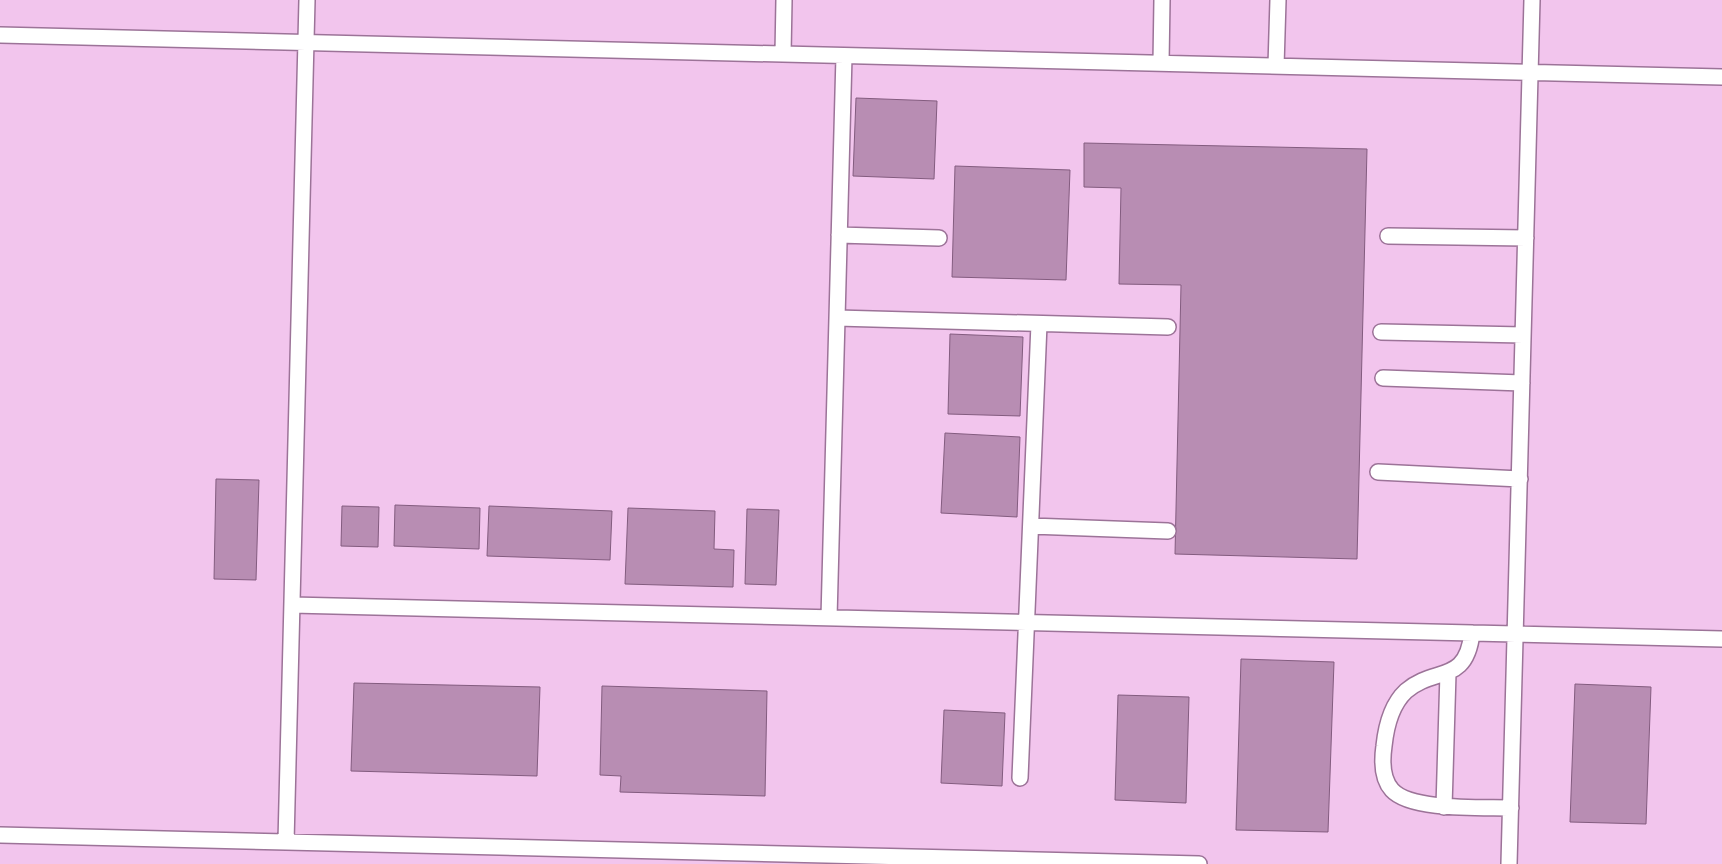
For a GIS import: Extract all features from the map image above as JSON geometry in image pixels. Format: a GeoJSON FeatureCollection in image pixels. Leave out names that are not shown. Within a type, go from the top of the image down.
{"type":"FeatureCollection","features":[{"type":"Feature","properties":{"kind":"lane"},"geometry":{"type":"LineString","coordinates":[[286,842],[307,0]]}},
{"type":"Feature","properties":{"kind":"lane"},"geometry":{"type":"LineString","coordinates":[[783,54],[784,0]]}},
{"type":"Feature","properties":{"kind":"lane"},"geometry":{"type":"LineString","coordinates":[[1161,64],[1162,0]]}},
{"type":"Feature","properties":{"kind":"lane"},"geometry":{"type":"LineString","coordinates":[[1276,66],[1278,0]]}},
{"type":"Feature","properties":{"kind":"lane"},"geometry":{"type":"LineString","coordinates":[[1509,864],[1532,0]]}},
{"type":"Feature","properties":{"kind":"lane"},"geometry":{"type":"LineString","coordinates":[[0,35],[1722,77]]}},
{"type":"Feature","properties":{"kind":"lane"},"geometry":{"type":"LineString","coordinates":[[829,618],[844,56]]}},
{"type":"Feature","properties":{"kind":"lane"},"geometry":{"type":"LineString","coordinates":[[839,235],[939,238]]}},
{"type":"Feature","properties":{"kind":"lane"},"geometry":{"type":"LineString","coordinates":[[1388,236],[1526,238]]}},
{"type":"Feature","properties":{"kind":"lane"},"geometry":{"type":"LineString","coordinates":[[837,318],[1168,327]]}},
{"type":"Feature","properties":{"kind":"lane"},"geometry":{"type":"LineString","coordinates":[[1020,778],[1039,324]]}},
{"type":"Feature","properties":{"kind":"lane"},"geometry":{"type":"LineString","coordinates":[[1381,332],[1524,334]]}},
{"type":"Feature","properties":{"kind":"lane"},"geometry":{"type":"LineString","coordinates":[[1383,378],[1522,383]]}},
{"type":"Feature","properties":{"kind":"lane"},"geometry":{"type":"LineString","coordinates":[[1378,472],[1520,478]]}},
{"type":"Feature","properties":{"kind":"lane"},"geometry":{"type":"LineString","coordinates":[[1031,526],[1168,531]]}},
{"type":"Feature","properties":{"kind":"lane"},"geometry":{"type":"LineString","coordinates":[[292,605],[1722,639]]}},
{"type":"Feature","properties":{"kind":"lane"},"geometry":{"type":"LineString","coordinates":[[1472,633],[1471,646],[1466,657],[1458,666],[1448,673],[1417,683],[1396,703],[1390,716],[1384,749],[1384,775],[1392,790],[1408,799],[1444,806],[1511,808]]}},
{"type":"Feature","properties":{"kind":"lane"},"geometry":{"type":"LineString","coordinates":[[1444,806],[1448,673]]}},
{"type":"Feature","properties":{"kind":"lane"},"geometry":{"type":"LineString","coordinates":[[0,835],[1199,864]]}},
{"type":"Feature","properties":{"kind":"building"},"geometry":{"type":"Polygon","coordinates":[[[856,98],[937,101],[934,179],[853,176],[856,98]]]}},
{"type":"Feature","properties":{"kind":"building"},"geometry":{"type":"Polygon","coordinates":[[[1084,143],[1367,149],[1357,559],[1175,554],[1181,285],[1119,284],[1121,188],[1084,187],[1084,143]]]}},
{"type":"Feature","properties":{"kind":"building"},"geometry":{"type":"Polygon","coordinates":[[[955,166],[1070,170],[1066,280],[952,277],[955,166]]]}},
{"type":"Feature","properties":{"kind":"building"},"geometry":{"type":"Polygon","coordinates":[[[950,334],[1023,337],[1020,416],[948,414],[950,334]]]}},
{"type":"Feature","properties":{"kind":"building"},"geometry":{"type":"Polygon","coordinates":[[[945,433],[1020,437],[1017,517],[941,513],[945,433]]]}},
{"type":"Feature","properties":{"kind":"building"},"geometry":{"type":"Polygon","coordinates":[[[216,479],[259,480],[256,580],[214,579],[216,479]]]}},
{"type":"Feature","properties":{"kind":"building"},"geometry":{"type":"Polygon","coordinates":[[[395,505],[480,508],[479,549],[394,546],[395,505]]]}},
{"type":"Feature","properties":{"kind":"building"},"geometry":{"type":"Polygon","coordinates":[[[342,506],[379,507],[378,547],[341,546],[342,506]]]}},
{"type":"Feature","properties":{"kind":"building"},"geometry":{"type":"Polygon","coordinates":[[[489,506],[612,511],[610,560],[487,556],[489,506]]]}},
{"type":"Feature","properties":{"kind":"building"},"geometry":{"type":"Polygon","coordinates":[[[628,508],[715,511],[714,549],[734,550],[733,587],[625,584],[628,508]]]}},
{"type":"Feature","properties":{"kind":"building"},"geometry":{"type":"Polygon","coordinates":[[[747,509],[779,510],[776,585],[745,584],[747,509]]]}},
{"type":"Feature","properties":{"kind":"building"},"geometry":{"type":"Polygon","coordinates":[[[1241,659],[1334,662],[1328,832],[1236,830],[1241,659]]]}},
{"type":"Feature","properties":{"kind":"building"},"geometry":{"type":"Polygon","coordinates":[[[354,683],[540,687],[537,776],[351,771],[354,683]]]}},
{"type":"Feature","properties":{"kind":"building"},"geometry":{"type":"Polygon","coordinates":[[[1575,684],[1651,687],[1646,824],[1570,822],[1575,684]]]}},
{"type":"Feature","properties":{"kind":"building"},"geometry":{"type":"Polygon","coordinates":[[[602,686],[767,691],[765,796],[620,792],[621,776],[600,775],[602,686]]]}},
{"type":"Feature","properties":{"kind":"building"},"geometry":{"type":"Polygon","coordinates":[[[1118,695],[1189,697],[1186,803],[1115,800],[1118,695]]]}},
{"type":"Feature","properties":{"kind":"building"},"geometry":{"type":"Polygon","coordinates":[[[944,710],[1005,713],[1002,786],[941,783],[944,710]]]}}]}
